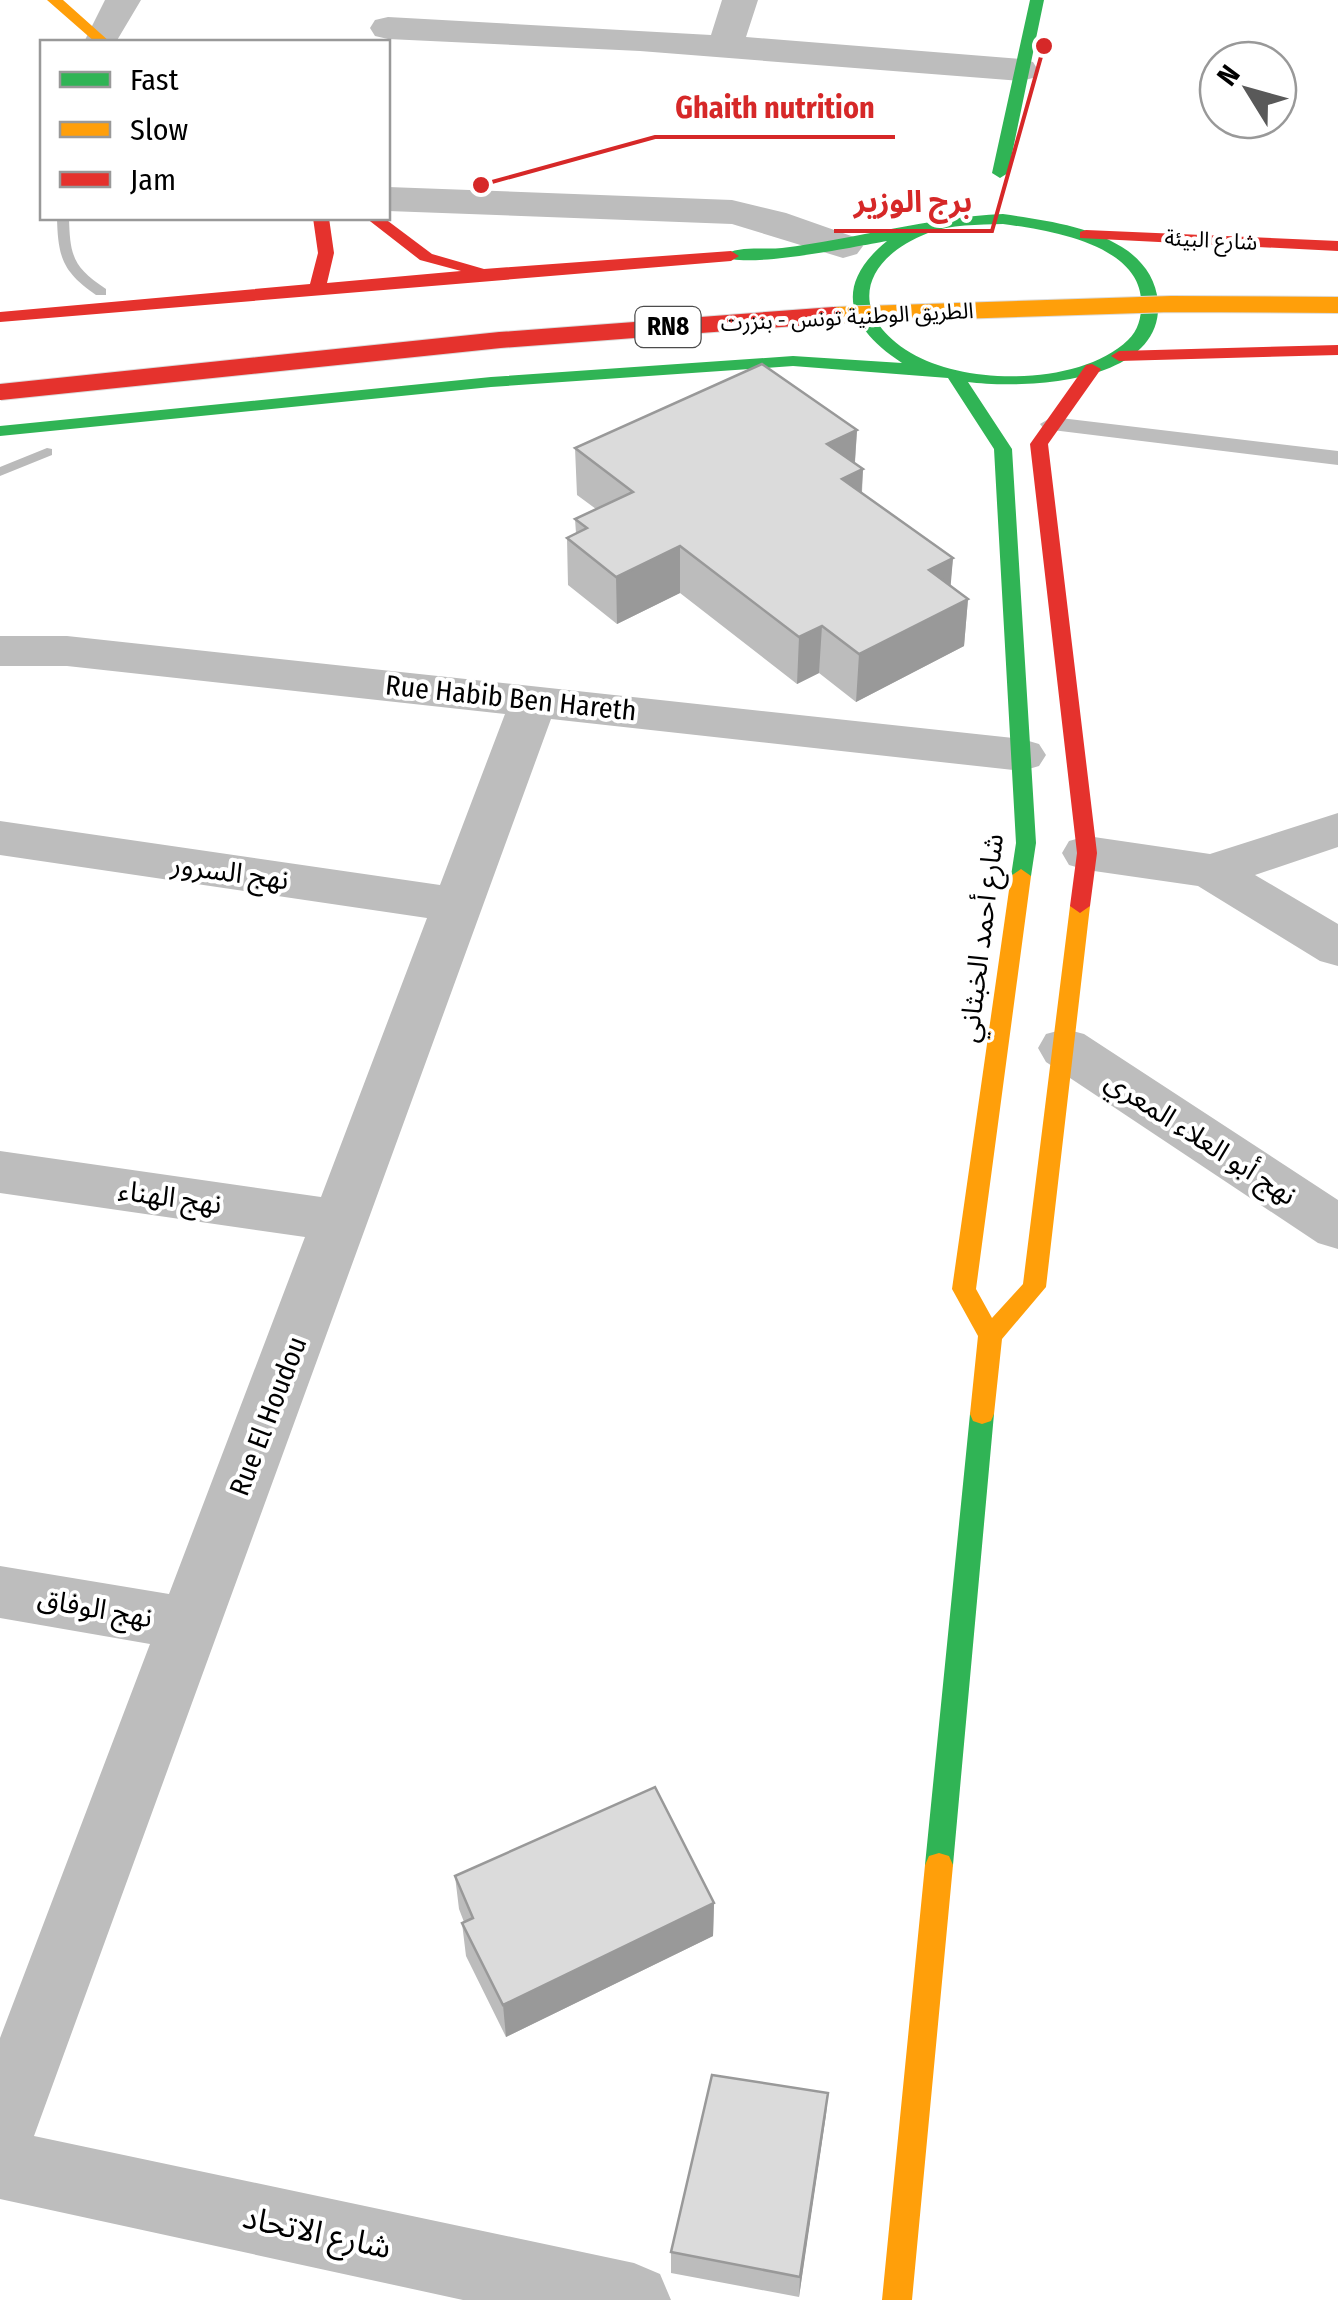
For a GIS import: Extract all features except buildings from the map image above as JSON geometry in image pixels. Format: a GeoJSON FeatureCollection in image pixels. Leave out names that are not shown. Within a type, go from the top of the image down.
{"type":"FeatureCollection","features":[{"type":"Feature","properties":{"kind":"main road"},"geometry":{"type":"LineString","coordinates":[[54,0],[101,40]]}},
{"type":"Feature","properties":{"kind":"main road"},"geometry":{"type":"LineString","coordinates":[[950,222],[1001,188],[1020,70],[1037,0]]}},
{"type":"Feature","properties":{"kind":"main road"},"geometry":{"type":"LineString","coordinates":[[1001,188],[1056,226]]}},
{"type":"Feature","properties":{"kind":"main road"},"geometry":{"type":"LineString","coordinates":[[0,317],[843,246],[950,222],[1003,218],[1085,234],[1121,254],[1145,279],[1154,306],[1144,333],[1119,356],[1092,369],[1033,380],[1001,381],[947,372],[793,361],[491,382],[0,431]]}},
{"type":"Feature","properties":{"kind":"main road"},"geometry":{"type":"LineString","coordinates":[[317,288],[327,254],[322,220]]}},
{"type":"Feature","properties":{"kind":"main road"},"geometry":{"type":"LineString","coordinates":[[377,220],[426,257],[494,273]]}},
{"type":"Feature","properties":{"kind":"main road"},"geometry":{"type":"LineString","coordinates":[[918,230],[883,248],[862,272],[856,300],[869,327],[898,352],[947,372]]}},
{"type":"Feature","properties":{"kind":"main road","name":"شارع البيئة"},"geometry":{"type":"LineString","coordinates":[[1085,234],[1338,246]]}},
{"type":"Feature","properties":{"kind":"main road"},"geometry":{"type":"LineString","coordinates":[[1107,276],[1163,275]]}},
{"type":"Feature","properties":{"kind":"main road","name":"الطريق الوطنية تونس - بنزرت"},"geometry":{"type":"LineString","coordinates":[[844,286],[882,284]]}},
{"type":"Feature","properties":{"kind":"main road","name":"الطريق الوطنية تونس - بنزرت"},"geometry":{"type":"LineString","coordinates":[[0,392],[568,333],[1014,308],[1226,302],[1338,305]]}},
{"type":"Feature","properties":{"kind":"main road"},"geometry":{"type":"LineString","coordinates":[[1119,356],[1338,350]]}},
{"type":"Feature","properties":{"kind":"main road"},"geometry":{"type":"LineString","coordinates":[[896,2300],[990,1336],[1034,1287],[1088,854],[1039,444],[1092,369]]}},
{"type":"Feature","properties":{"kind":"main road","name":"شارع أحمد الخبثاني"},"geometry":{"type":"LineString","coordinates":[[947,372],[1003,449],[1026,843],[964,1289],[990,1336]]}},
{"type":"Feature","properties":{"kind":"street"},"geometry":{"type":"LineString","coordinates":[[103,40],[124,0]]}},
{"type":"Feature","properties":{"kind":"street"},"geometry":{"type":"LineString","coordinates":[[725,48],[740,0]]}},
{"type":"Feature","properties":{"kind":"street"},"geometry":{"type":"LineString","coordinates":[[389,24],[645,27],[725,48],[1020,70]]}},
{"type":"Feature","properties":{"kind":"street"},"geometry":{"type":"LineString","coordinates":[[390,199],[732,212],[772,221],[843,246]]}},
{"type":"Feature","properties":{"kind":"street","name":"Rue Habib Ben Hareth"},"geometry":{"type":"LineString","coordinates":[[0,651],[67,651],[1022,755]]}},
{"type":"Feature","properties":{"kind":"street","name":"Rue El Houdou"},"geometry":{"type":"LineString","coordinates":[[0,2132],[534,700]]}},
{"type":"Feature","properties":{"kind":"street"},"geometry":{"type":"LineString","coordinates":[[1211,871],[1338,830]]}},
{"type":"Feature","properties":{"kind":"street","name":"نهج السرور"},"geometry":{"type":"LineString","coordinates":[[0,838],[460,905]]}},
{"type":"Feature","properties":{"kind":"street"},"geometry":{"type":"LineString","coordinates":[[1088,854],[1211,871],[1338,948]]}},
{"type":"Feature","properties":{"kind":"street","name":"نهج أبو العلاء المعري"},"geometry":{"type":"LineString","coordinates":[[1064,1048],[1338,1228]]}},
{"type":"Feature","properties":{"kind":"street","name":"نهج الهناء"},"geometry":{"type":"LineString","coordinates":[[0,1172],[341,1222]]}},
{"type":"Feature","properties":{"kind":"street","name":"نهج الوفاق"},"geometry":{"type":"LineString","coordinates":[[0,1592],[190,1624]]}},
{"type":"Feature","properties":{"kind":"street","name":"شارع الاتحاد"},"geometry":{"type":"LineString","coordinates":[[0,2164],[634,2300]]}},
{"type":"Feature","properties":{"kind":"lane"},"geometry":{"type":"LineString","coordinates":[[1052,424],[1338,458]]}},
{"type":"Feature","properties":{"kind":"waterway"},"geometry":{"type":"LineString","coordinates":[[63,220],[68,262],[101,292]]}},
{"type":"Feature","properties":{"kind":"waterway"},"geometry":{"type":"LineString","coordinates":[[0,472],[47,452]]}},
{"type":"Feature","properties":{"kind":"traffic: fast"},"geometry":{"type":"LineString","coordinates":[[1000,173],[1037,0]]}},
{"type":"Feature","properties":{"kind":"traffic: fast"},"geometry":{"type":"LineString","coordinates":[[1003,219],[1098,242],[1120,253],[1137,268],[1148,286],[1150,309],[1138,340],[1108,362],[1082,372],[1022,381],[991,380],[961,376],[910,360],[886,345],[870,328],[861,310],[860,292],[865,274],[877,257],[920,230],[961,221],[1003,219]]}},
{"type":"Feature","properties":{"kind":"traffic: fast"},"geometry":{"type":"LineString","coordinates":[[731,256],[781,253],[918,231]]}},
{"type":"Feature","properties":{"kind":"traffic: fast"},"geometry":{"type":"LineString","coordinates":[[0,431],[491,382],[793,361],[940,370]]}},
{"type":"Feature","properties":{"kind":"traffic: fast"},"geometry":{"type":"LineString","coordinates":[[954,374],[1003,449],[1026,843],[1021,876]]}},
{"type":"Feature","properties":{"kind":"traffic: fast"},"geometry":{"type":"LineString","coordinates":[[939,1865],[982,1414]]}},
{"type":"Feature","properties":{"kind":"traffic: slow"},"geometry":{"type":"LineString","coordinates":[[54,0],[101,40]]}},
{"type":"Feature","properties":{"kind":"traffic: slow"},"geometry":{"type":"LineString","coordinates":[[834,315],[1171,304],[1338,305]]}},
{"type":"Feature","properties":{"kind":"traffic: slow"},"geometry":{"type":"LineString","coordinates":[[990,1336],[964,1289],[1021,876]]}},
{"type":"Feature","properties":{"kind":"traffic: slow"},"geometry":{"type":"LineString","coordinates":[[982,1414],[990,1336],[1034,1287],[1080,906]]}},
{"type":"Feature","properties":{"kind":"traffic: slow"},"geometry":{"type":"LineString","coordinates":[[897,2300],[939,1865]]}},
{"type":"Feature","properties":{"kind":"traffic: jam"},"geometry":{"type":"LineString","coordinates":[[317,288],[326,253],[321,220]]}},
{"type":"Feature","properties":{"kind":"traffic: jam"},"geometry":{"type":"LineString","coordinates":[[377,220],[426,257],[476,270]]}},
{"type":"Feature","properties":{"kind":"traffic: jam"},"geometry":{"type":"LineString","coordinates":[[1086,235],[1338,246]]}},
{"type":"Feature","properties":{"kind":"traffic: jam"},"geometry":{"type":"LineString","coordinates":[[0,317],[731,256]]}},
{"type":"Feature","properties":{"kind":"traffic: jam"},"geometry":{"type":"LineString","coordinates":[[0,392],[500,340],[834,315]]}},
{"type":"Feature","properties":{"kind":"traffic: jam"},"geometry":{"type":"LineString","coordinates":[[1119,356],[1338,350]]}},
{"type":"Feature","properties":{"kind":"traffic: jam"},"geometry":{"type":"LineString","coordinates":[[1080,906],[1087,853],[1039,444],[1092,369]]}},
{"type":"Feature","properties":{"kind":"place","name":"برج الوزير"},"geometry":{"type":"Point","coordinates":[1044,46]}},
{"type":"Feature","properties":{"kind":"place","name":"Ghaith nutrition"},"geometry":{"type":"Point","coordinates":[481,185]}}]}
